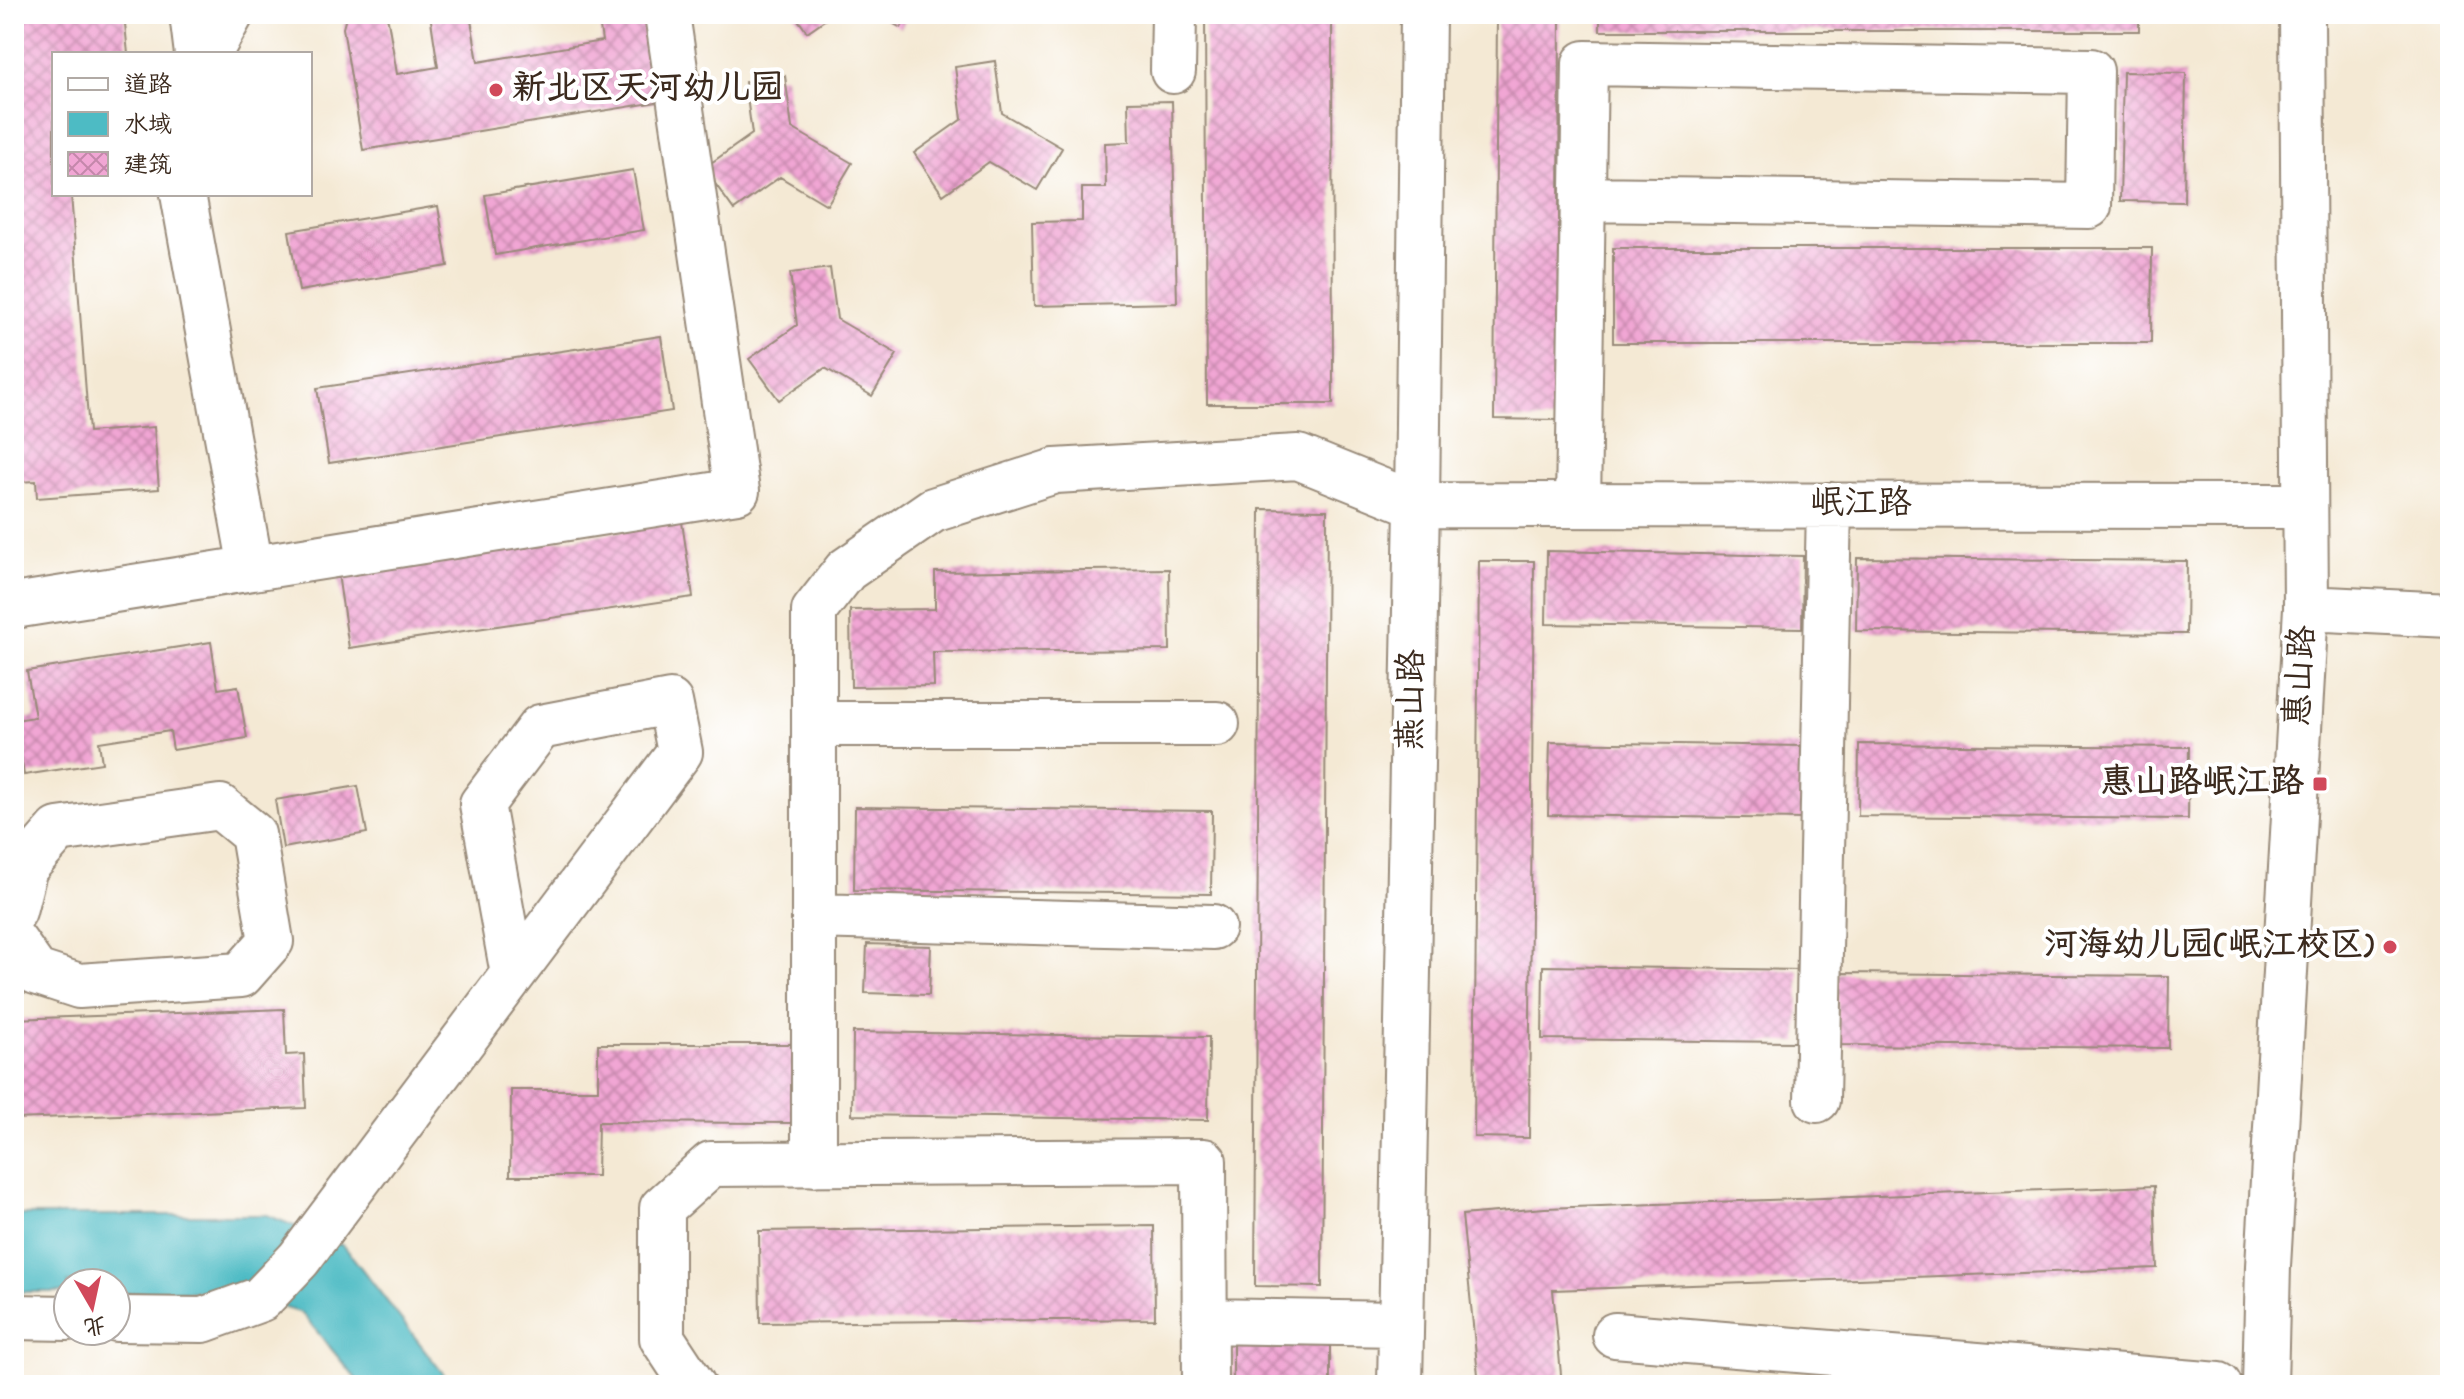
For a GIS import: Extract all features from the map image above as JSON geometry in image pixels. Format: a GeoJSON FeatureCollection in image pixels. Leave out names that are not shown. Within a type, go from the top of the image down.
{"type":"FeatureCollection","features":[{"type":"Feature","properties":{"kind":"street"},"geometry":{"type":"LineString","coordinates":[[192,14],[197,52]]}},
{"type":"Feature","properties":{"kind":"street"},"geometry":{"type":"LineString","coordinates":[[210,52],[231,14]]}},
{"type":"Feature","properties":{"kind":"street"},"geometry":{"type":"LineString","coordinates":[[14,606],[737,491],[667,14]]}},
{"type":"Feature","properties":{"kind":"street"},"geometry":{"type":"LineString","coordinates":[[1173,71],[1174,14]]}},
{"type":"Feature","properties":{"kind":"street","name":"燕山路"},"geometry":{"type":"LineString","coordinates":[[1400,1385],[1423,14]]}},
{"type":"Feature","properties":{"kind":"street","name":"惠山路"},"geometry":{"type":"LineString","coordinates":[[2265,1385],[2268,1266],[2306,608],[2302,14]]}},
{"type":"Feature","properties":{"kind":"street"},"geometry":{"type":"LineString","coordinates":[[1578,505],[1585,63],[2091,71],[2089,206],[1584,199]]}},
{"type":"Feature","properties":{"kind":"street"},"geometry":{"type":"LineString","coordinates":[[183,196],[251,568]]}},
{"type":"Feature","properties":{"kind":"street"},"geometry":{"type":"LineString","coordinates":[[814,1164],[814,611],[846,570],[933,510],[1055,471],[1298,457],[1417,505]]}},
{"type":"Feature","properties":{"kind":"street","name":"岷江路"},"geometry":{"type":"LineString","coordinates":[[1417,505],[2305,506]]}},
{"type":"Feature","properties":{"kind":"street"},"geometry":{"type":"LineString","coordinates":[[1817,1100],[1829,505]]}},
{"type":"Feature","properties":{"kind":"street"},"geometry":{"type":"LineString","coordinates":[[2306,608],[2450,615]]}},
{"type":"Feature","properties":{"kind":"street"},"geometry":{"type":"LineString","coordinates":[[132,1319],[203,1320],[261,1299],[299,1259],[680,752],[670,702],[540,727],[482,804],[513,974]]}},
{"type":"Feature","properties":{"kind":"street"},"geometry":{"type":"LineString","coordinates":[[814,724],[1217,724]]}},
{"type":"Feature","properties":{"kind":"street"},"geometry":{"type":"LineString","coordinates":[[14,911],[20,867],[58,830],[220,807],[253,834],[271,941],[241,975],[79,986],[36,972],[14,941]]}},
{"type":"Feature","properties":{"kind":"street"},"geometry":{"type":"LineString","coordinates":[[814,916],[1213,927]]}},
{"type":"Feature","properties":{"kind":"street"},"geometry":{"type":"LineString","coordinates":[[693,1385],[662,1338],[662,1208],[711,1164],[1204,1161],[1205,1385]]}},
{"type":"Feature","properties":{"kind":"street"},"geometry":{"type":"LineString","coordinates":[[14,1317],[52,1318]]}},
{"type":"Feature","properties":{"kind":"street"},"geometry":{"type":"LineString","coordinates":[[1205,1321],[1401,1324]]}},
{"type":"Feature","properties":{"kind":"street"},"geometry":{"type":"LineString","coordinates":[[1615,1335],[2219,1385]]}},
{"type":"Feature","properties":{"kind":"water"},"geometry":{"type":"Polygon","coordinates":[[[14,1215],[267,1215],[344,1246],[452,1385],[361,1385],[302,1313],[232,1291],[132,1293],[132,1267],[52,1267],[52,1292],[14,1292],[14,1215]]]}},
{"type":"Feature","properties":{"kind":"building"},"geometry":{"type":"Polygon","coordinates":[[[14,14],[124,14],[128,52],[52,52],[52,196],[71,196],[89,432],[154,427],[159,489],[37,498],[36,481],[17,482],[14,447],[14,14]]]}},
{"type":"Feature","properties":{"kind":"building"},"geometry":{"type":"Polygon","coordinates":[[[347,14],[385,14],[397,74],[438,67],[430,14],[470,14],[478,62],[602,41],[598,14],[656,14],[670,100],[363,150],[343,28],[347,14]]]}},
{"type":"Feature","properties":{"kind":"building"},"geometry":{"type":"Polygon","coordinates":[[[794,14],[833,14],[807,32],[794,14]]]}},
{"type":"Feature","properties":{"kind":"building"},"geometry":{"type":"Polygon","coordinates":[[[876,14],[909,14],[901,28],[876,14]]]}},
{"type":"Feature","properties":{"kind":"building"},"geometry":{"type":"Polygon","coordinates":[[[1205,14],[1332,14],[1333,404],[1207,404],[1205,14]]]}},
{"type":"Feature","properties":{"kind":"building"},"geometry":{"type":"Polygon","coordinates":[[[1497,14],[1560,14],[1558,420],[1494,419],[1497,14]]]}},
{"type":"Feature","properties":{"kind":"building"},"geometry":{"type":"Polygon","coordinates":[[[1600,14],[2139,14],[2139,31],[1600,31],[1600,14]]]}},
{"type":"Feature","properties":{"kind":"building"},"geometry":{"type":"Polygon","coordinates":[[[995,61],[1002,113],[1062,148],[1037,190],[989,162],[943,195],[914,153],[962,119],[955,67],[995,61]]]}},
{"type":"Feature","properties":{"kind":"building"},"geometry":{"type":"Polygon","coordinates":[[[2123,72],[2186,73],[2184,202],[2120,201],[2123,72]]]}},
{"type":"Feature","properties":{"kind":"building"},"geometry":{"type":"Polygon","coordinates":[[[785,76],[792,128],[852,163],[827,205],[780,177],[734,210],[704,168],[752,134],[745,82],[785,76]]]}},
{"type":"Feature","properties":{"kind":"building"},"geometry":{"type":"Polygon","coordinates":[[[1172,101],[1177,303],[1034,306],[1032,222],[1082,221],[1082,188],[1106,188],[1105,143],[1129,142],[1128,102],[1172,101]]]}},
{"type":"Feature","properties":{"kind":"building"},"geometry":{"type":"Polygon","coordinates":[[[633,170],[644,230],[495,255],[485,195],[633,170]]]}},
{"type":"Feature","properties":{"kind":"building"},"geometry":{"type":"Polygon","coordinates":[[[438,206],[448,266],[299,291],[289,231],[438,206]]]}},
{"type":"Feature","properties":{"kind":"building"},"geometry":{"type":"Polygon","coordinates":[[[1613,248],[2152,248],[2151,343],[1613,343],[1613,248]]]}},
{"type":"Feature","properties":{"kind":"building"},"geometry":{"type":"Polygon","coordinates":[[[830,268],[837,319],[897,354],[872,396],[825,368],[779,400],[749,359],[797,325],[790,273],[830,268]]]}},
{"type":"Feature","properties":{"kind":"building"},"geometry":{"type":"Polygon","coordinates":[[[661,336],[672,411],[329,463],[317,388],[661,336]]]}},
{"type":"Feature","properties":{"kind":"building"},"geometry":{"type":"Polygon","coordinates":[[[1260,509],[1327,510],[1322,1287],[1255,1286],[1260,509]]]}},
{"type":"Feature","properties":{"kind":"building"},"geometry":{"type":"Polygon","coordinates":[[[682,522],[693,597],[349,648],[338,574],[682,522]]]}},
{"type":"Feature","properties":{"kind":"building"},"geometry":{"type":"Polygon","coordinates":[[[1547,551],[1803,556],[1802,628],[1546,624],[1547,551]]]}},
{"type":"Feature","properties":{"kind":"building"},"geometry":{"type":"Polygon","coordinates":[[[1857,558],[2187,561],[2186,634],[1856,631],[1857,558]]]}},
{"type":"Feature","properties":{"kind":"building"},"geometry":{"type":"Polygon","coordinates":[[[1479,561],[1534,561],[1529,1138],[1474,1137],[1479,561]]]}},
{"type":"Feature","properties":{"kind":"building"},"geometry":{"type":"Polygon","coordinates":[[[1169,569],[1170,650],[933,652],[934,686],[851,687],[850,610],[935,609],[935,572],[1169,569]]]}},
{"type":"Feature","properties":{"kind":"building"},"geometry":{"type":"Polygon","coordinates":[[[211,642],[218,689],[238,686],[247,738],[173,750],[170,731],[99,742],[102,763],[24,775],[15,720],[35,717],[27,671],[211,642]]]}},
{"type":"Feature","properties":{"kind":"building"},"geometry":{"type":"Polygon","coordinates":[[[1550,742],[1806,746],[1805,819],[1548,815],[1550,742]]]}},
{"type":"Feature","properties":{"kind":"building"},"geometry":{"type":"Polygon","coordinates":[[[1859,744],[2189,747],[2188,819],[1858,816],[1859,744]]]}},
{"type":"Feature","properties":{"kind":"building"},"geometry":{"type":"Polygon","coordinates":[[[358,786],[367,833],[283,848],[275,800],[358,786]]]}},
{"type":"Feature","properties":{"kind":"building"},"geometry":{"type":"Polygon","coordinates":[[[855,807],[1212,811],[1211,894],[854,890],[855,807]]]}},
{"type":"Feature","properties":{"kind":"building"},"geometry":{"type":"Polygon","coordinates":[[[867,944],[931,946],[929,995],[865,993],[867,944]]]}},
{"type":"Feature","properties":{"kind":"building"},"geometry":{"type":"Polygon","coordinates":[[[1543,966],[1799,970],[1798,1042],[1542,1039],[1543,966]]]}},
{"type":"Feature","properties":{"kind":"building"},"geometry":{"type":"Polygon","coordinates":[[[1838,973],[2169,976],[2168,1048],[1837,1045],[1838,973]]]}},
{"type":"Feature","properties":{"kind":"building"},"geometry":{"type":"Polygon","coordinates":[[[284,1009],[286,1055],[304,1054],[306,1108],[14,1119],[14,1019],[284,1009]]]}},
{"type":"Feature","properties":{"kind":"building"},"geometry":{"type":"Polygon","coordinates":[[[853,1032],[1209,1037],[1208,1120],[852,1115],[853,1032]]]}},
{"type":"Feature","properties":{"kind":"building"},"geometry":{"type":"Polygon","coordinates":[[[598,1044],[796,1044],[795,1123],[598,1122],[597,1176],[510,1176],[511,1090],[598,1090],[598,1044]]]}},
{"type":"Feature","properties":{"kind":"building"},"geometry":{"type":"Polygon","coordinates":[[[2154,1186],[2157,1268],[1553,1290],[1562,1385],[1479,1385],[1462,1215],[1545,1208],[2154,1186]]]}},
{"type":"Feature","properties":{"kind":"building"},"geometry":{"type":"Polygon","coordinates":[[[1154,1226],[1155,1319],[760,1323],[759,1231],[1154,1226]]]}},
{"type":"Feature","properties":{"kind":"building"},"geometry":{"type":"Polygon","coordinates":[[[1233,1344],[1330,1344],[1330,1385],[1233,1385],[1233,1344]]]}},
{"type":"Feature","properties":{"kind":"place","name":"新北区天河幼儿园"},"geometry":{"type":"Point","coordinates":[496,90]}},
{"type":"Feature","properties":{"kind":"place","name":"惠山路岷江路"},"geometry":{"type":"Point","coordinates":[2320,784]}},
{"type":"Feature","properties":{"kind":"place","name":"河海幼儿园(岷江校区)"},"geometry":{"type":"Point","coordinates":[2390,947]}}]}
